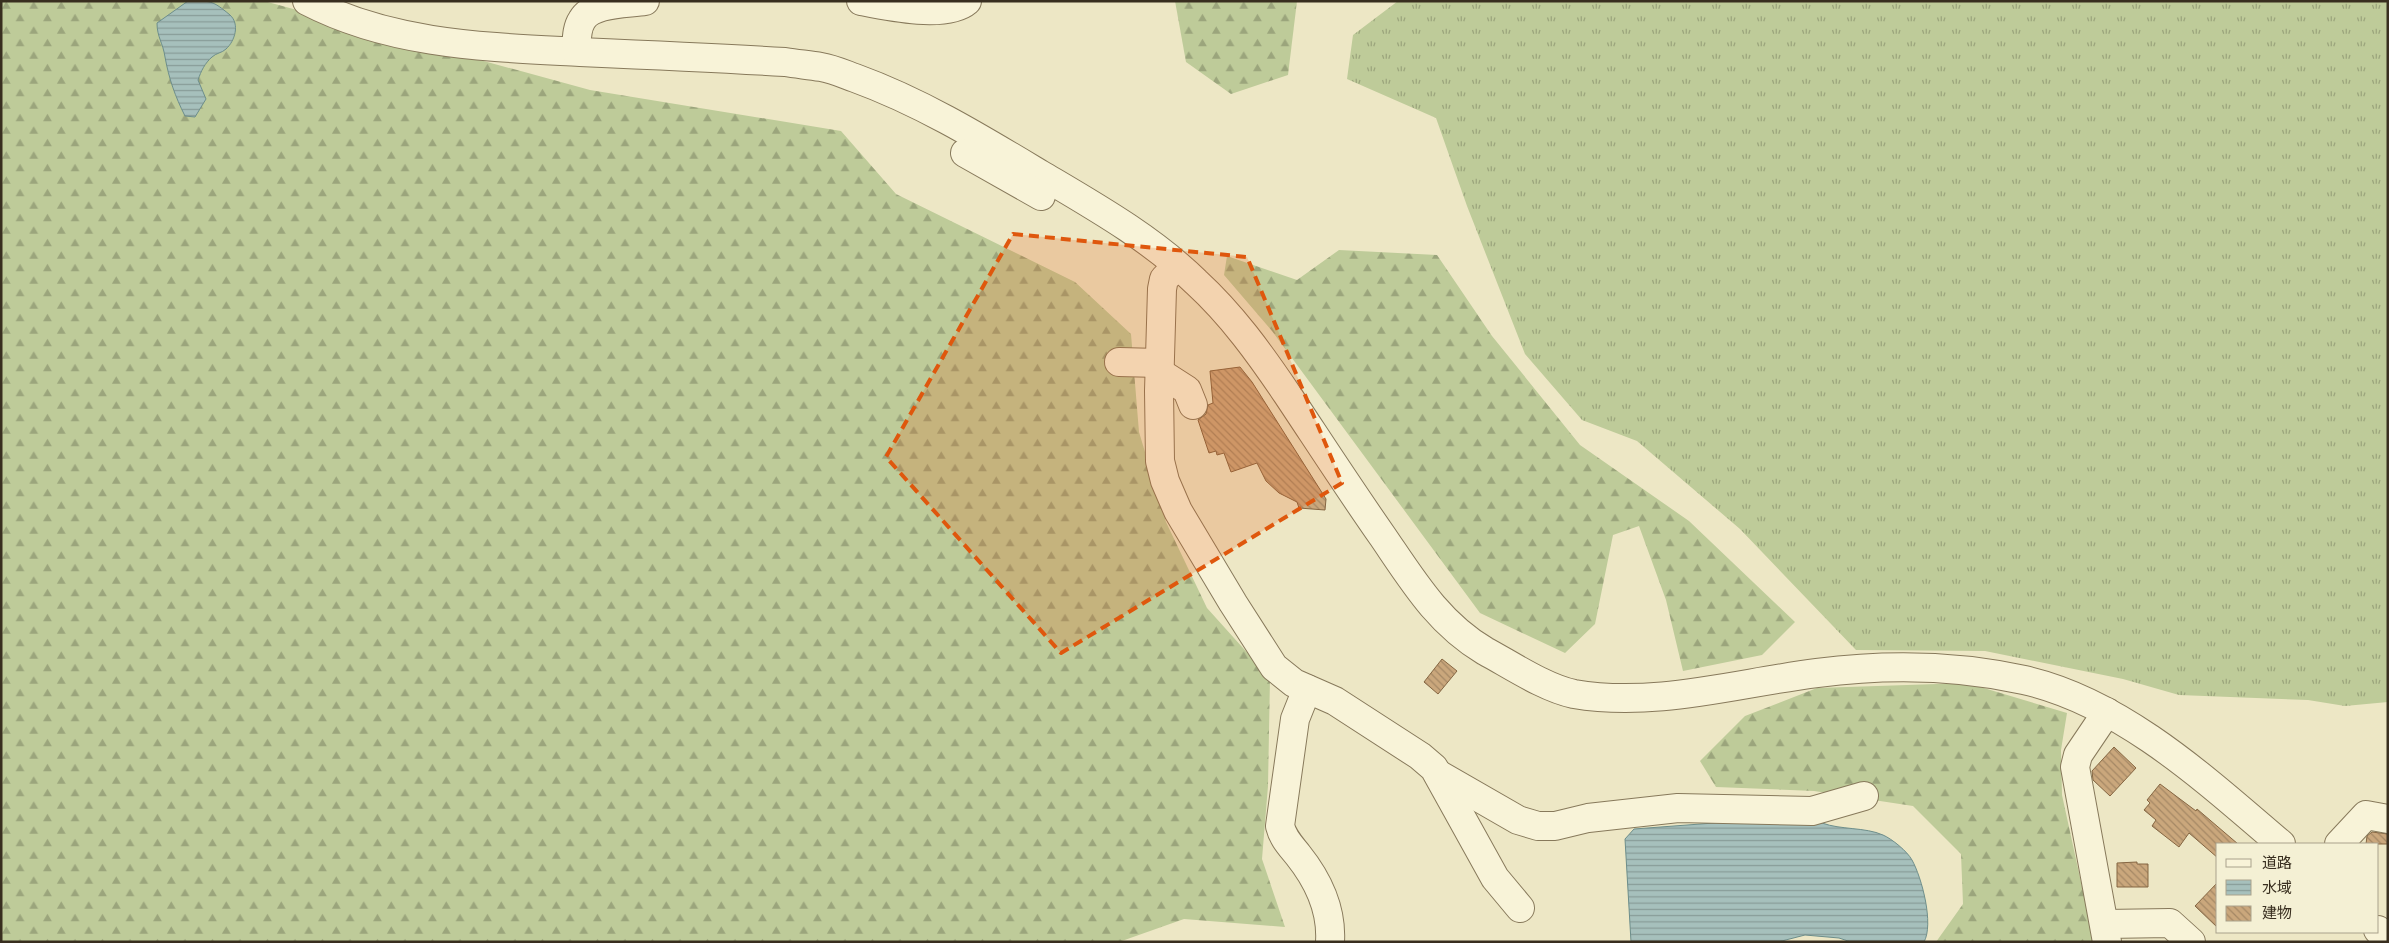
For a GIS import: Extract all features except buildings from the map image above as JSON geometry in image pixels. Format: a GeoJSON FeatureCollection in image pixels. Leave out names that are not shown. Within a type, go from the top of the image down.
{"type":"FeatureCollection","features":[{"type":"Feature","properties":{"kind":"street"},"geometry":{"type":"LineString","coordinates":[[307,1],[376,29],[432,42],[785,62],[825,68],[905,98],[953,122],[1088,202],[1171,272]]}},
{"type":"Feature","properties":{"kind":"street"},"geometry":{"type":"LineString","coordinates":[[576,51],[578,31],[582,19],[593,11],[645,1]]}},
{"type":"Feature","properties":{"kind":"street"},"geometry":{"type":"LineString","coordinates":[[862,1],[927,10],[949,9],[967,1]]}},
{"type":"Feature","properties":{"kind":"street"},"geometry":{"type":"LineString","coordinates":[[965,153],[1102,230],[1171,272],[1197,282],[1242,330],[1432,608],[1479,647],[1529,675],[1569,693],[1610,698],[1652,697],[1819,673],[1904,666],[1964,671],[2026,680],[2057,690],[2107,712],[2137,730],[2222,794],[2280,843]]}},
{"type":"Feature","properties":{"kind":"street"},"geometry":{"type":"LineString","coordinates":[[1171,272],[1161,301],[1159,368],[1160,462],[1165,481],[1178,511],[1274,667],[1294,683],[1335,701],[1420,756],[1434,768],[1495,878],[1520,908]]}},
{"type":"Feature","properties":{"kind":"street"},"geometry":{"type":"LineString","coordinates":[[1119,362],[1159,368],[1187,390],[1193,405]]}},
{"type":"Feature","properties":{"kind":"street"},"geometry":{"type":"LineString","coordinates":[[1307,689],[1295,719],[1280,826],[1282,836],[1299,856],[1323,894],[1330,942]]}},
{"type":"Feature","properties":{"kind":"street"},"geometry":{"type":"LineString","coordinates":[[2107,712],[2078,755],[2075,767],[2106,933],[2170,924],[2190,942]]}},
{"type":"Feature","properties":{"kind":"street"},"geometry":{"type":"LineString","coordinates":[[1438,774],[1518,820],[1538,826],[1554,826],[1588,818],[1678,808],[1812,811],[1864,796]]}},
{"type":"Feature","properties":{"kind":"street"},"geometry":{"type":"LineString","coordinates":[[2340,843],[2366,816],[2388,819]]}},
{"type":"Feature","properties":{"kind":"highlighted area"},"geometry":{"type":"Polygon","coordinates":[[[1013,234],[1247,257],[1342,483],[1061,653],[886,457],[1013,234]]]}},
{"type":"Feature","properties":{"kind":"green space"},"geometry":{"type":"Polygon","coordinates":[[[1,1],[264,1],[590,90],[841,131],[896,194],[1075,282],[1131,334],[1139,432],[1166,522],[1207,608],[1270,678],[1268,786],[1262,859],[1285,927],[1184,919],[1119,942],[1,942],[1,1]]]}},
{"type":"Feature","properties":{"kind":"green space"},"geometry":{"type":"Polygon","coordinates":[[[1175,1],[1297,1],[1288,75],[1231,94],[1186,62],[1175,1]]]}},
{"type":"Feature","properties":{"kind":"green space"},"geometry":{"type":"Polygon","coordinates":[[[1398,1],[2388,1],[2388,702],[2345,706],[2308,700],[2179,695],[2123,679],[1985,651],[1856,650],[1740,529],[1637,441],[1582,420],[1525,354],[1467,206],[1436,118],[1347,79],[1353,35],[1398,1]]]}},
{"type":"Feature","properties":{"kind":"green space"},"geometry":{"type":"Polygon","coordinates":[[[1339,250],[1437,255],[1492,336],[1580,445],[1689,521],[1795,622],[1762,655],[1683,671],[1666,600],[1639,526],[1613,535],[1595,624],[1565,653],[1480,613],[1272,331],[1224,275],[1227,256],[1297,280],[1339,250]]]}},
{"type":"Feature","properties":{"kind":"green space"},"geometry":{"type":"Polygon","coordinates":[[[1967,683],[2067,713],[2061,750],[2062,795],[2094,942],[1936,942],[1963,904],[1961,854],[1913,806],[1814,791],[1716,787],[1700,761],[1745,716],[1817,688],[1967,683]]]}},
{"type":"Feature","properties":{"kind":"water"},"geometry":{"type":"Polygon","coordinates":[[[188,1],[207,1],[219,6],[230,15],[236,28],[229,46],[210,59],[200,73],[198,80],[206,99],[195,117],[185,116],[178,101],[170,80],[157,28],[157,23],[188,1]]]}},
{"type":"Feature","properties":{"kind":"water"},"geometry":{"type":"Polygon","coordinates":[[[1727,822],[1822,823],[1876,832],[1887,837],[1910,857],[1920,878],[1926,901],[1928,924],[1924,942],[1851,942],[1839,938],[1805,935],[1778,942],[1631,942],[1625,839],[1634,829],[1727,822]]]}}]}
